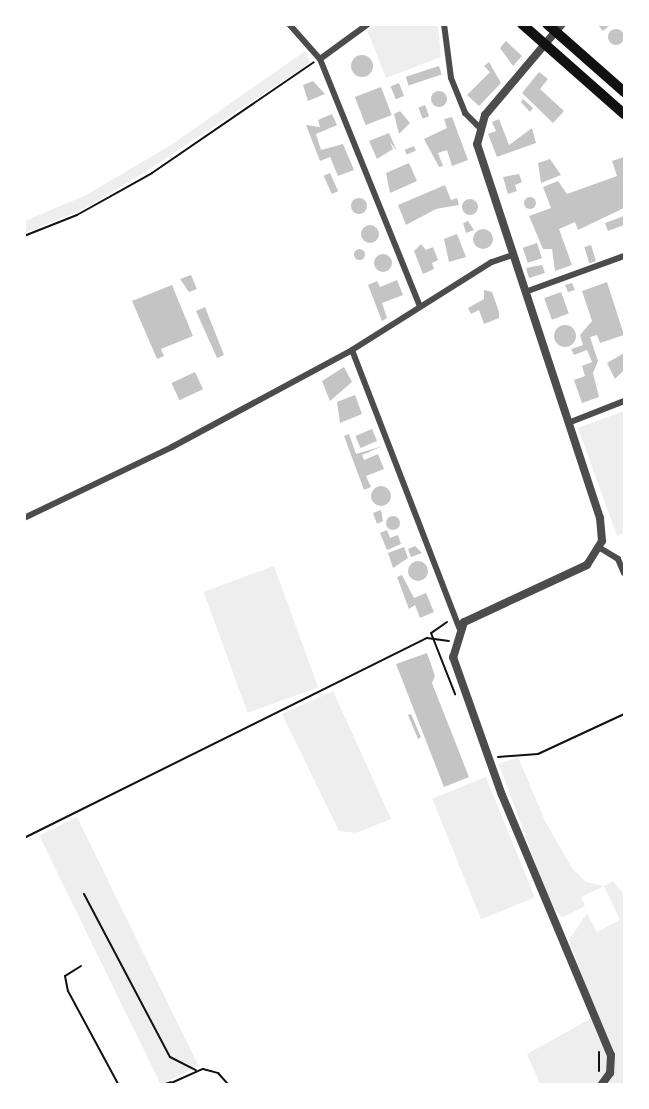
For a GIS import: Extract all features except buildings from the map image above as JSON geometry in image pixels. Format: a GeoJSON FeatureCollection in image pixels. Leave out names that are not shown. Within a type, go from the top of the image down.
{"type":"FeatureCollection","features":[{"type":"Feature","properties":{"kind":"highway"},"geometry":{"type":"LineString","coordinates":[[523,24],[625,114]]}},
{"type":"Feature","properties":{"kind":"highway"},"geometry":{"type":"LineString","coordinates":[[548,25],[625,92]]}},
{"type":"Feature","properties":{"kind":"street"},"geometry":{"type":"LineString","coordinates":[[289,24],[320,59],[420,306]]}},
{"type":"Feature","properties":{"kind":"street"},"geometry":{"type":"LineString","coordinates":[[320,59],[368,24]]}},
{"type":"Feature","properties":{"kind":"street"},"geometry":{"type":"LineString","coordinates":[[444,24],[451,78],[465,113],[479,127]]}},
{"type":"Feature","properties":{"kind":"street"},"geometry":{"type":"LineString","coordinates":[[562,24],[479,127],[478,152],[600,518],[600,548],[587,565],[484,610],[459,628],[454,643],[456,675],[611,1055],[610,1073],[602,1084]]}},
{"type":"Feature","properties":{"kind":"street"},"geometry":{"type":"LineString","coordinates":[[24,518],[172,447],[352,350],[492,262],[512,256]]}},
{"type":"Feature","properties":{"kind":"street"},"geometry":{"type":"LineString","coordinates":[[525,292],[625,256]]}},
{"type":"Feature","properties":{"kind":"street"},"geometry":{"type":"LineString","coordinates":[[352,350],[459,628]]}},
{"type":"Feature","properties":{"kind":"street"},"geometry":{"type":"LineString","coordinates":[[568,423],[625,401]]}},
{"type":"Feature","properties":{"kind":"street"},"geometry":{"type":"LineString","coordinates":[[600,548],[618,559],[625,573]]}},
{"type":"Feature","properties":{"kind":"path"},"geometry":{"type":"LineString","coordinates":[[24,236],[77,215],[152,173],[320,59]]}},
{"type":"Feature","properties":{"kind":"path"},"geometry":{"type":"LineString","coordinates":[[432,630],[447,622],[452,612]]}},
{"type":"Feature","properties":{"kind":"path"},"geometry":{"type":"LineString","coordinates":[[24,838],[427,638],[454,643]]}},
{"type":"Feature","properties":{"kind":"path"},"geometry":{"type":"LineString","coordinates":[[492,762],[505,755],[544,752],[625,714]]}},
{"type":"Feature","properties":{"kind":"path"},"geometry":{"type":"LineString","coordinates":[[84,894],[170,1057],[196,1070],[218,1073],[228,1084]]}},
{"type":"Feature","properties":{"kind":"path"},"geometry":{"type":"LineString","coordinates":[[81,965],[65,976],[68,992],[118,1084]]}},
{"type":"Feature","properties":{"kind":"path"},"geometry":{"type":"LineString","coordinates":[[165,1084],[196,1070]]}},
{"type":"Feature","properties":{"kind":"path"},"geometry":{"type":"LineString","coordinates":[[169,1084],[172,1081]]}},
{"type":"Feature","properties":{"kind":"shaded area"},"geometry":{"type":"Polygon","coordinates":[[[376,24],[438,25],[441,57],[386,78],[367,30],[376,24]]]}},
{"type":"Feature","properties":{"kind":"shaded area"},"geometry":{"type":"Polygon","coordinates":[[[305,51],[310,63],[148,170],[84,209],[25,233],[25,221],[86,195],[171,145],[305,51]]]}},
{"type":"Feature","properties":{"kind":"shaded area"},"geometry":{"type":"Polygon","coordinates":[[[624,411],[624,533],[617,536],[578,428],[624,411]]]}},
{"type":"Feature","properties":{"kind":"shaded area"},"geometry":{"type":"Polygon","coordinates":[[[274,566],[318,687],[248,713],[204,592],[274,566]]]}},
{"type":"Feature","properties":{"kind":"shaded area"},"geometry":{"type":"Polygon","coordinates":[[[333,691],[391,819],[356,833],[339,831],[282,714],[333,691]]]}},
{"type":"Feature","properties":{"kind":"shaded area"},"geometry":{"type":"Polygon","coordinates":[[[518,757],[545,821],[572,868],[586,882],[604,886],[581,897],[585,906],[562,917],[551,906],[499,764],[518,757]]]}},
{"type":"Feature","properties":{"kind":"shaded area"},"geometry":{"type":"Polygon","coordinates":[[[486,777],[535,898],[481,919],[432,799],[486,777]]]}},
{"type":"Feature","properties":{"kind":"shaded area"},"geometry":{"type":"Polygon","coordinates":[[[77,817],[198,1066],[160,1084],[39,835],[77,817]]]}},
{"type":"Feature","properties":{"kind":"shaded area"},"geometry":{"type":"Polygon","coordinates":[[[613,881],[624,895],[624,1084],[540,1084],[527,1054],[597,1015],[569,940],[587,913],[597,932],[620,920],[604,886],[613,881]]]}}]}
